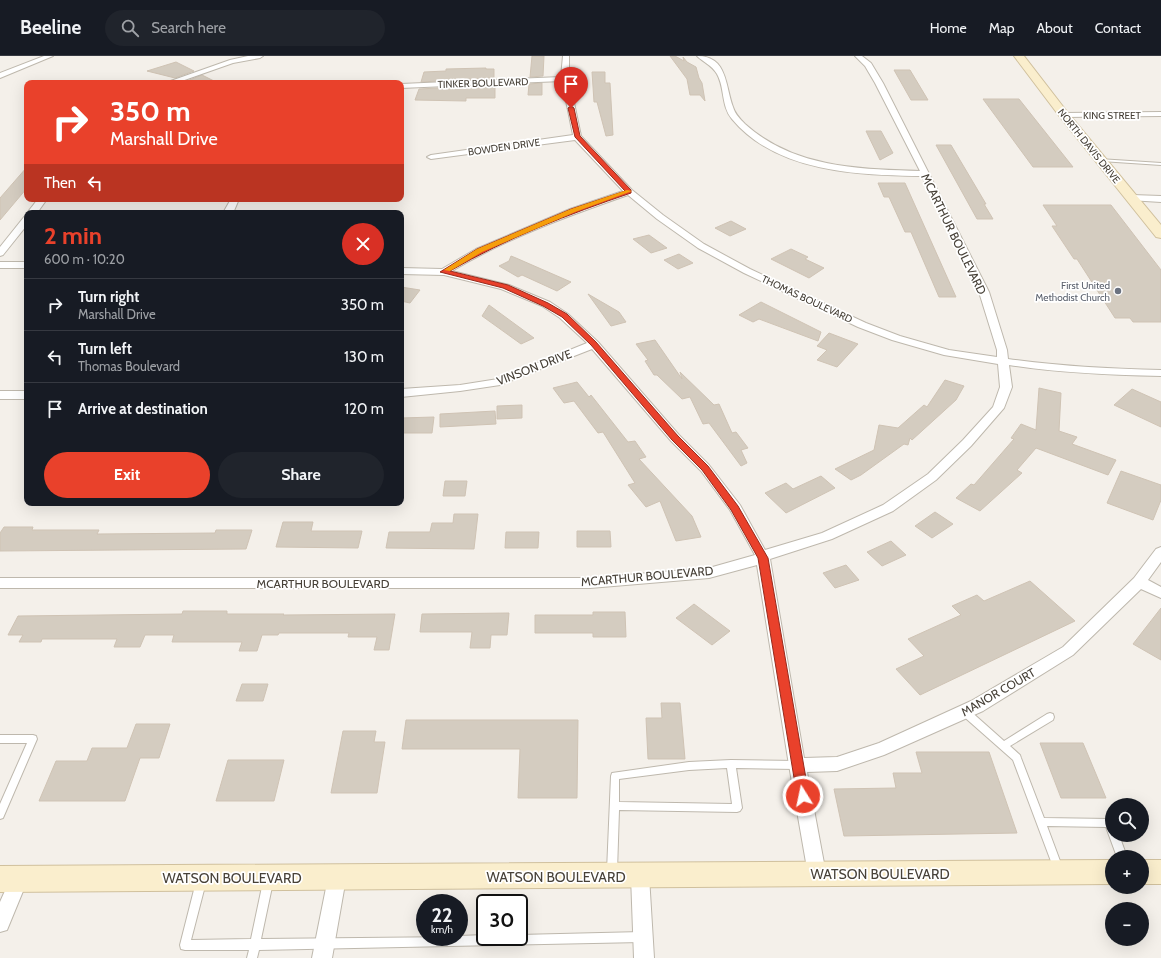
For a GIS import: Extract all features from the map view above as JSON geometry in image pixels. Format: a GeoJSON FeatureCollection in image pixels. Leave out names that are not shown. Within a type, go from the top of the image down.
{"type":"FeatureCollection","features":[{"type":"Feature","properties":{"kind":"main road","name":"NORTH DAVIS DRIVE"},"geometry":{"type":"LineString","coordinates":[[1019,56],[1064,115],[1161,234]]}},
{"type":"Feature","properties":{"kind":"main road","name":"WATSON BOULEVARD"},"geometry":{"type":"LineString","coordinates":[[10,879],[1105,872]]}},
{"type":"Feature","properties":{"kind":"main road"},"geometry":{"type":"LineString","coordinates":[[1149,872],[1161,872]]}},
{"type":"Feature","properties":{"kind":"street"},"geometry":{"type":"LineString","coordinates":[[0,76],[50,56]]}},
{"type":"Feature","properties":{"kind":"street"},"geometry":{"type":"LineString","coordinates":[[224,56],[232,62]]}},
{"type":"Feature","properties":{"kind":"street"},"geometry":{"type":"LineString","coordinates":[[178,80],[232,62],[260,56]]}},
{"type":"Feature","properties":{"kind":"street"},"geometry":{"type":"LineString","coordinates":[[566,56],[565,80],[577,137]]}},
{"type":"Feature","properties":{"kind":"street"},"geometry":{"type":"LineString","coordinates":[[700,56],[712,64],[720,72],[724,82],[726,103],[733,114],[750,132],[784,154],[817,166],[847,170],[925,174]]}},
{"type":"Feature","properties":{"kind":"street","name":"MCARTHUR BOULEVARD"},"geometry":{"type":"LineString","coordinates":[[0,583],[590,583],[709,572],[763,558],[768,554],[827,536],[888,508],[932,477],[967,443],[998,408],[1006,387],[1004,362],[984,292],[879,83],[868,65],[858,56]]}},
{"type":"Feature","properties":{"kind":"street","name":"TINKER BOULEVARD"},"geometry":{"type":"LineString","coordinates":[[404,86],[565,80]]}},
{"type":"Feature","properties":{"kind":"street","name":"KING STREET"},"geometry":{"type":"LineString","coordinates":[[1064,115],[1161,114]]}},
{"type":"Feature","properties":{"kind":"street","name":"BOWDEN DRIVE"},"geometry":{"type":"LineString","coordinates":[[431,158],[577,137]]}},
{"type":"Feature","properties":{"kind":"street","name":"THOMAS BOULEVARD"},"geometry":{"type":"LineString","coordinates":[[577,137],[629,192],[701,246],[747,271],[862,325],[896,338],[948,353],[1004,362],[1050,368],[1106,372],[1161,373]]}},
{"type":"Feature","properties":{"kind":"street"},"geometry":{"type":"LineString","coordinates":[[444,272],[480,251],[573,211],[629,192]]}},
{"type":"Feature","properties":{"kind":"street"},"geometry":{"type":"LineString","coordinates":[[1132,198],[1161,199]]}},
{"type":"Feature","properties":{"kind":"street"},"geometry":{"type":"LineString","coordinates":[[34,210],[41,202]]}},
{"type":"Feature","properties":{"kind":"street"},"geometry":{"type":"LineString","coordinates":[[0,253],[24,223]]}},
{"type":"Feature","properties":{"kind":"street"},"geometry":{"type":"LineString","coordinates":[[0,265],[24,265]]}},
{"type":"Feature","properties":{"kind":"street"},"geometry":{"type":"LineString","coordinates":[[404,271],[444,272],[505,287],[546,304],[564,316],[594,344],[675,438],[705,468],[735,508],[763,558],[797,765],[817,874]]}},
{"type":"Feature","properties":{"kind":"street","name":"VINSON DRIVE"},"geometry":{"type":"LineString","coordinates":[[404,393],[460,388],[500,382],[594,344]]}},
{"type":"Feature","properties":{"kind":"street"},"geometry":{"type":"LineString","coordinates":[[0,395],[24,395]]}},
{"type":"Feature","properties":{"kind":"street","name":"MANOR COURT"},"geometry":{"type":"LineString","coordinates":[[797,765],[837,764],[884,748],[977,706],[1068,651],[1140,582],[1161,552]]}},
{"type":"Feature","properties":{"kind":"street"},"geometry":{"type":"LineString","coordinates":[[1140,582],[1161,593]]}},
{"type":"Feature","properties":{"kind":"street"},"geometry":{"type":"LineString","coordinates":[[640,876],[644,958]]}},
{"type":"Feature","properties":{"kind":"street"},"geometry":{"type":"LineString","coordinates":[[324,951],[337,878]]}},
{"type":"Feature","properties":{"kind":"street"},"geometry":{"type":"LineString","coordinates":[[0,923],[10,879]]}},
{"type":"Feature","properties":{"kind":"lane"},"geometry":{"type":"LineString","coordinates":[[1101,160],[1161,164]]}},
{"type":"Feature","properties":{"kind":"lane"},"geometry":{"type":"LineString","coordinates":[[965,712],[1017,758],[1060,873]]}},
{"type":"Feature","properties":{"kind":"lane"},"geometry":{"type":"LineString","coordinates":[[1002,746],[1050,717]]}},
{"type":"Feature","properties":{"kind":"lane"},"geometry":{"type":"LineString","coordinates":[[0,739],[33,739],[0,814]]}},
{"type":"Feature","properties":{"kind":"lane"},"geometry":{"type":"LineString","coordinates":[[612,876],[615,776],[689,766],[731,764],[797,765]]}},
{"type":"Feature","properties":{"kind":"lane"},"geometry":{"type":"LineString","coordinates":[[614,806],[737,808],[731,764]]}},
{"type":"Feature","properties":{"kind":"lane"},"geometry":{"type":"LineString","coordinates":[[1041,822],[1105,823]]}},
{"type":"Feature","properties":{"kind":"lane"},"geometry":{"type":"LineString","coordinates":[[202,878],[184,945],[255,945],[324,951],[643,937]]}},
{"type":"Feature","properties":{"kind":"lane"},"geometry":{"type":"LineString","coordinates":[[252,958],[269,878]]}},
{"type":"Feature","properties":{"kind":"building"},"geometry":{"type":"Polygon","coordinates":[[[532,56],[544,56],[543,76],[530,77],[532,56]]]}},
{"type":"Feature","properties":{"kind":"building"},"geometry":{"type":"Polygon","coordinates":[[[670,56],[675,56],[684,61],[683,57],[687,62],[696,67],[702,83],[705,101],[700,95],[690,95],[687,79],[670,56]]]}},
{"type":"Feature","properties":{"kind":"building"},"geometry":{"type":"Polygon","coordinates":[[[176,62],[194,71],[175,78],[147,71],[176,62]]]}},
{"type":"Feature","properties":{"kind":"building"},"geometry":{"type":"Polygon","coordinates":[[[446,69],[494,69],[494,78],[421,82],[424,72],[446,71],[446,69]]]}},
{"type":"Feature","properties":{"kind":"building"},"geometry":{"type":"Polygon","coordinates":[[[894,70],[910,70],[928,100],[911,100],[894,70]]]}},
{"type":"Feature","properties":{"kind":"building"},"geometry":{"type":"Polygon","coordinates":[[[592,72],[605,72],[605,83],[610,83],[613,135],[606,136],[597,102],[594,102],[592,72]]]}},
{"type":"Feature","properties":{"kind":"building"},"geometry":{"type":"Polygon","coordinates":[[[202,75],[212,80],[190,80],[202,75]]]}},
{"type":"Feature","properties":{"kind":"building"},"geometry":{"type":"Polygon","coordinates":[[[542,83],[542,95],[528,95],[529,84],[542,83]]]}},
{"type":"Feature","properties":{"kind":"building"},"geometry":{"type":"Polygon","coordinates":[[[495,85],[495,98],[466,98],[466,101],[415,100],[419,89],[495,85]]]}},
{"type":"Feature","properties":{"kind":"building"},"geometry":{"type":"Polygon","coordinates":[[[983,99],[1019,99],[1073,167],[1033,167],[983,99]]]}},
{"type":"Feature","properties":{"kind":"building"},"geometry":{"type":"Polygon","coordinates":[[[866,131],[881,131],[893,153],[880,160],[866,131]]]}},
{"type":"Feature","properties":{"kind":"building"},"geometry":{"type":"Polygon","coordinates":[[[936,145],[951,145],[986,204],[984,204],[993,219],[977,219],[936,145]]]}},
{"type":"Feature","properties":{"kind":"building"},"geometry":{"type":"Polygon","coordinates":[[[24,170],[24,192],[0,220],[0,198],[24,170]]]}},
{"type":"Feature","properties":{"kind":"building"},"geometry":{"type":"Polygon","coordinates":[[[878,183],[905,183],[956,297],[939,297],[911,232],[905,232],[889,197],[884,197],[878,183]]]}},
{"type":"Feature","properties":{"kind":"building"},"geometry":{"type":"Polygon","coordinates":[[[1043,205],[1111,205],[1161,270],[1161,322],[1133,322],[1130,318],[1115,318],[1077,259],[1074,259],[1052,226],[1057,226],[1043,205]]]}},
{"type":"Feature","properties":{"kind":"building"},"geometry":{"type":"Polygon","coordinates":[[[731,221],[746,229],[730,236],[715,228],[731,221]]]}},
{"type":"Feature","properties":{"kind":"building"},"geometry":{"type":"Polygon","coordinates":[[[649,235],[667,248],[651,253],[633,239],[649,235]]]}},
{"type":"Feature","properties":{"kind":"building"},"geometry":{"type":"Polygon","coordinates":[[[791,249],[808,257],[805,259],[824,268],[809,278],[771,259],[791,249]]]}},
{"type":"Feature","properties":{"kind":"building"},"geometry":{"type":"Polygon","coordinates":[[[679,254],[693,263],[678,269],[664,260],[679,254]]]}},
{"type":"Feature","properties":{"kind":"building"},"geometry":{"type":"Polygon","coordinates":[[[511,256],[571,282],[557,291],[522,275],[518,277],[499,266],[509,261],[511,256]]]}},
{"type":"Feature","properties":{"kind":"building"},"geometry":{"type":"Polygon","coordinates":[[[404,287],[420,290],[410,303],[404,302],[404,287]]]}},
{"type":"Feature","properties":{"kind":"building"},"geometry":{"type":"Polygon","coordinates":[[[588,294],[619,312],[626,322],[611,326],[588,294]]]}},
{"type":"Feature","properties":{"kind":"building"},"geometry":{"type":"Polygon","coordinates":[[[761,302],[821,332],[818,341],[759,319],[753,322],[739,315],[761,302]]]}},
{"type":"Feature","properties":{"kind":"building"},"geometry":{"type":"Polygon","coordinates":[[[489,305],[534,338],[521,344],[482,316],[489,305]]]}},
{"type":"Feature","properties":{"kind":"building"},"geometry":{"type":"Polygon","coordinates":[[[829,333],[858,344],[837,367],[817,360],[827,350],[817,346],[829,333]]]}},
{"type":"Feature","properties":{"kind":"building"},"geometry":{"type":"Polygon","coordinates":[[[655,340],[682,379],[680,372],[714,405],[719,404],[732,433],[736,432],[748,448],[741,450],[747,463],[741,466],[709,423],[703,424],[690,397],[682,399],[657,375],[654,375],[645,361],[648,360],[636,344],[655,340]]]}},
{"type":"Feature","properties":{"kind":"building"},"geometry":{"type":"Polygon","coordinates":[[[945,380],[964,386],[956,400],[912,440],[910,438],[908,445],[904,444],[861,475],[851,480],[835,469],[874,450],[879,425],[898,428],[924,405],[927,407],[945,380]]]}},
{"type":"Feature","properties":{"kind":"building"},"geometry":{"type":"Polygon","coordinates":[[[577,382],[589,397],[591,395],[628,442],[635,441],[646,457],[639,459],[692,516],[701,537],[676,541],[660,501],[646,507],[628,485],[635,483],[603,432],[598,433],[574,401],[564,403],[553,388],[577,382]]]}},
{"type":"Feature","properties":{"kind":"building"},"geometry":{"type":"Polygon","coordinates":[[[1039,388],[1061,393],[1059,431],[1077,437],[1072,444],[1116,460],[1108,475],[1036,448],[1017,470],[1022,473],[980,511],[956,498],[971,484],[974,485],[1014,439],[1011,438],[1021,424],[1036,430],[1039,388]]]}},
{"type":"Feature","properties":{"kind":"building"},"geometry":{"type":"Polygon","coordinates":[[[1132,389],[1161,402],[1161,427],[1114,405],[1132,389]]]}},
{"type":"Feature","properties":{"kind":"building"},"geometry":{"type":"Polygon","coordinates":[[[522,405],[522,418],[497,419],[497,406],[522,405]]]}},
{"type":"Feature","properties":{"kind":"building"},"geometry":{"type":"Polygon","coordinates":[[[495,411],[496,424],[440,427],[440,414],[495,411]]]}},
{"type":"Feature","properties":{"kind":"building"},"geometry":{"type":"Polygon","coordinates":[[[434,417],[432,433],[404,433],[404,418],[434,417]]]}},
{"type":"Feature","properties":{"kind":"building"},"geometry":{"type":"Polygon","coordinates":[[[1121,471],[1161,485],[1161,500],[1153,520],[1107,503],[1121,471]]]}},
{"type":"Feature","properties":{"kind":"building"},"geometry":{"type":"Polygon","coordinates":[[[821,476],[835,488],[786,513],[765,493],[786,483],[793,489],[821,476]]]}},
{"type":"Feature","properties":{"kind":"building"},"geometry":{"type":"Polygon","coordinates":[[[445,481],[467,481],[465,496],[443,496],[445,481]]]}},
{"type":"Feature","properties":{"kind":"building"},"geometry":{"type":"Polygon","coordinates":[[[935,512],[953,524],[932,538],[915,526],[935,512]]]}},
{"type":"Feature","properties":{"kind":"building"},"geometry":{"type":"Polygon","coordinates":[[[454,514],[478,514],[474,549],[386,548],[389,532],[430,532],[432,523],[453,523],[454,514]]]}},
{"type":"Feature","properties":{"kind":"building"},"geometry":{"type":"Polygon","coordinates":[[[283,522],[313,522],[311,531],[362,531],[358,548],[276,547],[283,522]]]}},
{"type":"Feature","properties":{"kind":"building"},"geometry":{"type":"Polygon","coordinates":[[[4,527],[33,527],[32,530],[99,530],[97,534],[215,533],[216,530],[252,530],[246,549],[0,551],[0,533],[4,527]]]}},
{"type":"Feature","properties":{"kind":"building"},"geometry":{"type":"Polygon","coordinates":[[[577,531],[610,531],[611,547],[577,547],[577,531]]]}},
{"type":"Feature","properties":{"kind":"building"},"geometry":{"type":"Polygon","coordinates":[[[506,532],[539,532],[538,548],[505,548],[506,532]]]}},
{"type":"Feature","properties":{"kind":"building"},"geometry":{"type":"Polygon","coordinates":[[[891,541],[906,555],[882,566],[867,552],[891,541]]]}},
{"type":"Feature","properties":{"kind":"building"},"geometry":{"type":"Polygon","coordinates":[[[846,565],[859,580],[835,588],[823,573],[846,565]]]}},
{"type":"Feature","properties":{"kind":"building"},"geometry":{"type":"Polygon","coordinates":[[[1030,581],[1075,621],[920,695],[896,669],[924,656],[908,639],[961,615],[952,606],[977,595],[984,601],[1030,581]]]}},
{"type":"Feature","properties":{"kind":"building"},"geometry":{"type":"Polygon","coordinates":[[[694,604],[730,631],[712,645],[676,618],[694,604]]]}},
{"type":"Feature","properties":{"kind":"building"},"geometry":{"type":"Polygon","coordinates":[[[1161,608],[1161,660],[1133,644],[1161,608]]]}},
{"type":"Feature","properties":{"kind":"building"},"geometry":{"type":"Polygon","coordinates":[[[183,611],[227,611],[227,614],[284,614],[283,615],[395,614],[389,650],[374,650],[377,637],[348,637],[349,633],[279,633],[278,635],[262,635],[257,651],[239,651],[242,642],[172,642],[174,635],[145,635],[140,647],[114,647],[117,639],[42,639],[41,642],[19,642],[23,635],[8,635],[18,616],[182,614],[183,611]]]}},
{"type":"Feature","properties":{"kind":"building"},"geometry":{"type":"Polygon","coordinates":[[[593,612],[625,612],[626,637],[593,637],[593,633],[535,633],[535,615],[593,615],[593,612]]]}},
{"type":"Feature","properties":{"kind":"building"},"geometry":{"type":"Polygon","coordinates":[[[509,613],[507,635],[491,635],[490,648],[470,648],[472,632],[420,632],[422,614],[509,613]]]}},
{"type":"Feature","properties":{"kind":"building"},"geometry":{"type":"Polygon","coordinates":[[[242,684],[268,684],[263,701],[236,701],[242,684]]]}},
{"type":"Feature","properties":{"kind":"building"},"geometry":{"type":"Polygon","coordinates":[[[661,703],[680,703],[685,759],[648,759],[646,718],[662,718],[661,703]]]}},
{"type":"Feature","properties":{"kind":"building"},"geometry":{"type":"Polygon","coordinates":[[[406,720],[578,720],[577,798],[518,798],[520,749],[402,749],[406,720]]]}},
{"type":"Feature","properties":{"kind":"building"},"geometry":{"type":"Polygon","coordinates":[[[136,724],[170,724],[159,758],[140,758],[125,801],[39,801],[56,761],[87,761],[92,748],[127,748],[136,724]]]}},
{"type":"Feature","properties":{"kind":"building"},"geometry":{"type":"Polygon","coordinates":[[[343,731],[376,731],[374,742],[385,742],[377,793],[331,793],[343,731]]]}},
{"type":"Feature","properties":{"kind":"building"},"geometry":{"type":"Polygon","coordinates":[[[1040,743],[1083,743],[1106,798],[1061,798],[1040,743]]]}},
{"type":"Feature","properties":{"kind":"building"},"geometry":{"type":"Polygon","coordinates":[[[916,752],[989,752],[1017,833],[844,836],[834,789],[896,788],[893,773],[922,773],[916,752]]]}},
{"type":"Feature","properties":{"kind":"building"},"geometry":{"type":"Polygon","coordinates":[[[228,760],[284,760],[274,801],[216,801],[228,760]]]}},
{"type":"Feature","properties":{"kind":"slow traffic"},"geometry":{"type":"LineString","coordinates":[[447,270],[493,245],[573,211],[629,191]]}},
{"type":"Feature","properties":{"kind":"place","name":"First United Methodist Church"},"geometry":{"type":"Point","coordinates":[1118,291]}},
{"type":"Feature","properties":{"kind":"route"},"geometry":{"type":"LineString","coordinates":[[571,108],[577,137],[629,192],[573,211],[480,251],[444,272],[505,287],[546,304],[564,316],[594,344],[675,438],[705,468],[735,508],[763,558],[803,796]]}}]}
